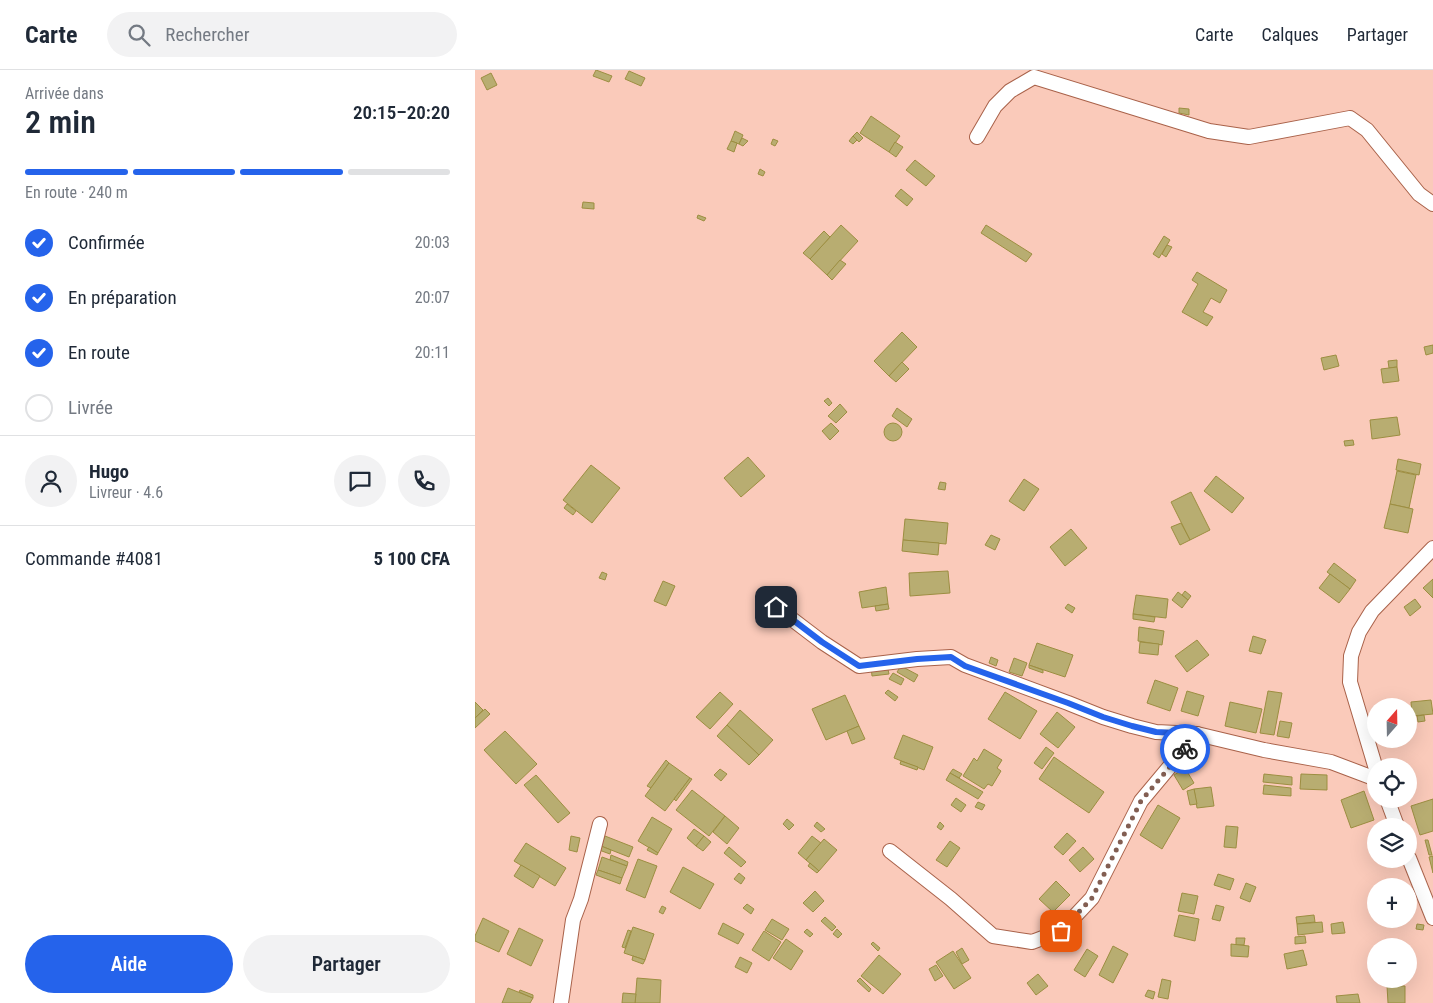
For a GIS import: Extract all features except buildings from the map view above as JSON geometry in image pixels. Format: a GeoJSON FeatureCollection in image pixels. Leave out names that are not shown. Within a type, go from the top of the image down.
{"type":"FeatureCollection","features":[{"type":"Feature","properties":{"kind":"street"},"geometry":{"type":"LineString","coordinates":[[977,137],[995,106],[1010,91],[1034,77],[1209,131],[1249,138],[1350,118],[1367,130],[1419,194],[1433,204]]}},
{"type":"Feature","properties":{"kind":"street"},"geometry":{"type":"LineString","coordinates":[[1373,758],[1350,682],[1351,656],[1359,632],[1371,611],[1433,548]]}},
{"type":"Feature","properties":{"kind":"street"},"geometry":{"type":"LineString","coordinates":[[776,607],[822,642],[859,666],[951,657],[965,666],[1117,722],[1156,732],[1197,734],[1264,750],[1331,762],[1367,776]]}},
{"type":"Feature","properties":{"kind":"street"},"geometry":{"type":"LineString","coordinates":[[890,851],[951,899],[993,936],[1032,942],[1061,931],[1092,898],[1141,801],[1197,734]]}},
{"type":"Feature","properties":{"kind":"street"},"geometry":{"type":"LineString","coordinates":[[561,1003],[573,920],[581,899],[600,824]]}},
{"type":"Feature","properties":{"kind":"street"},"geometry":{"type":"LineString","coordinates":[[1413,868],[1433,918]]}},
{"type":"Feature","properties":{"kind":"way so far"},"geometry":{"type":"LineString","coordinates":[[1061,931],[1092,898],[1141,801],[1185,749]]}},
{"type":"Feature","properties":{"kind":"route"},"geometry":{"type":"LineString","coordinates":[[776,607],[822,642],[859,666],[951,657],[965,666],[1117,722],[1156,732],[1197,734],[1185,749]]}}]}
